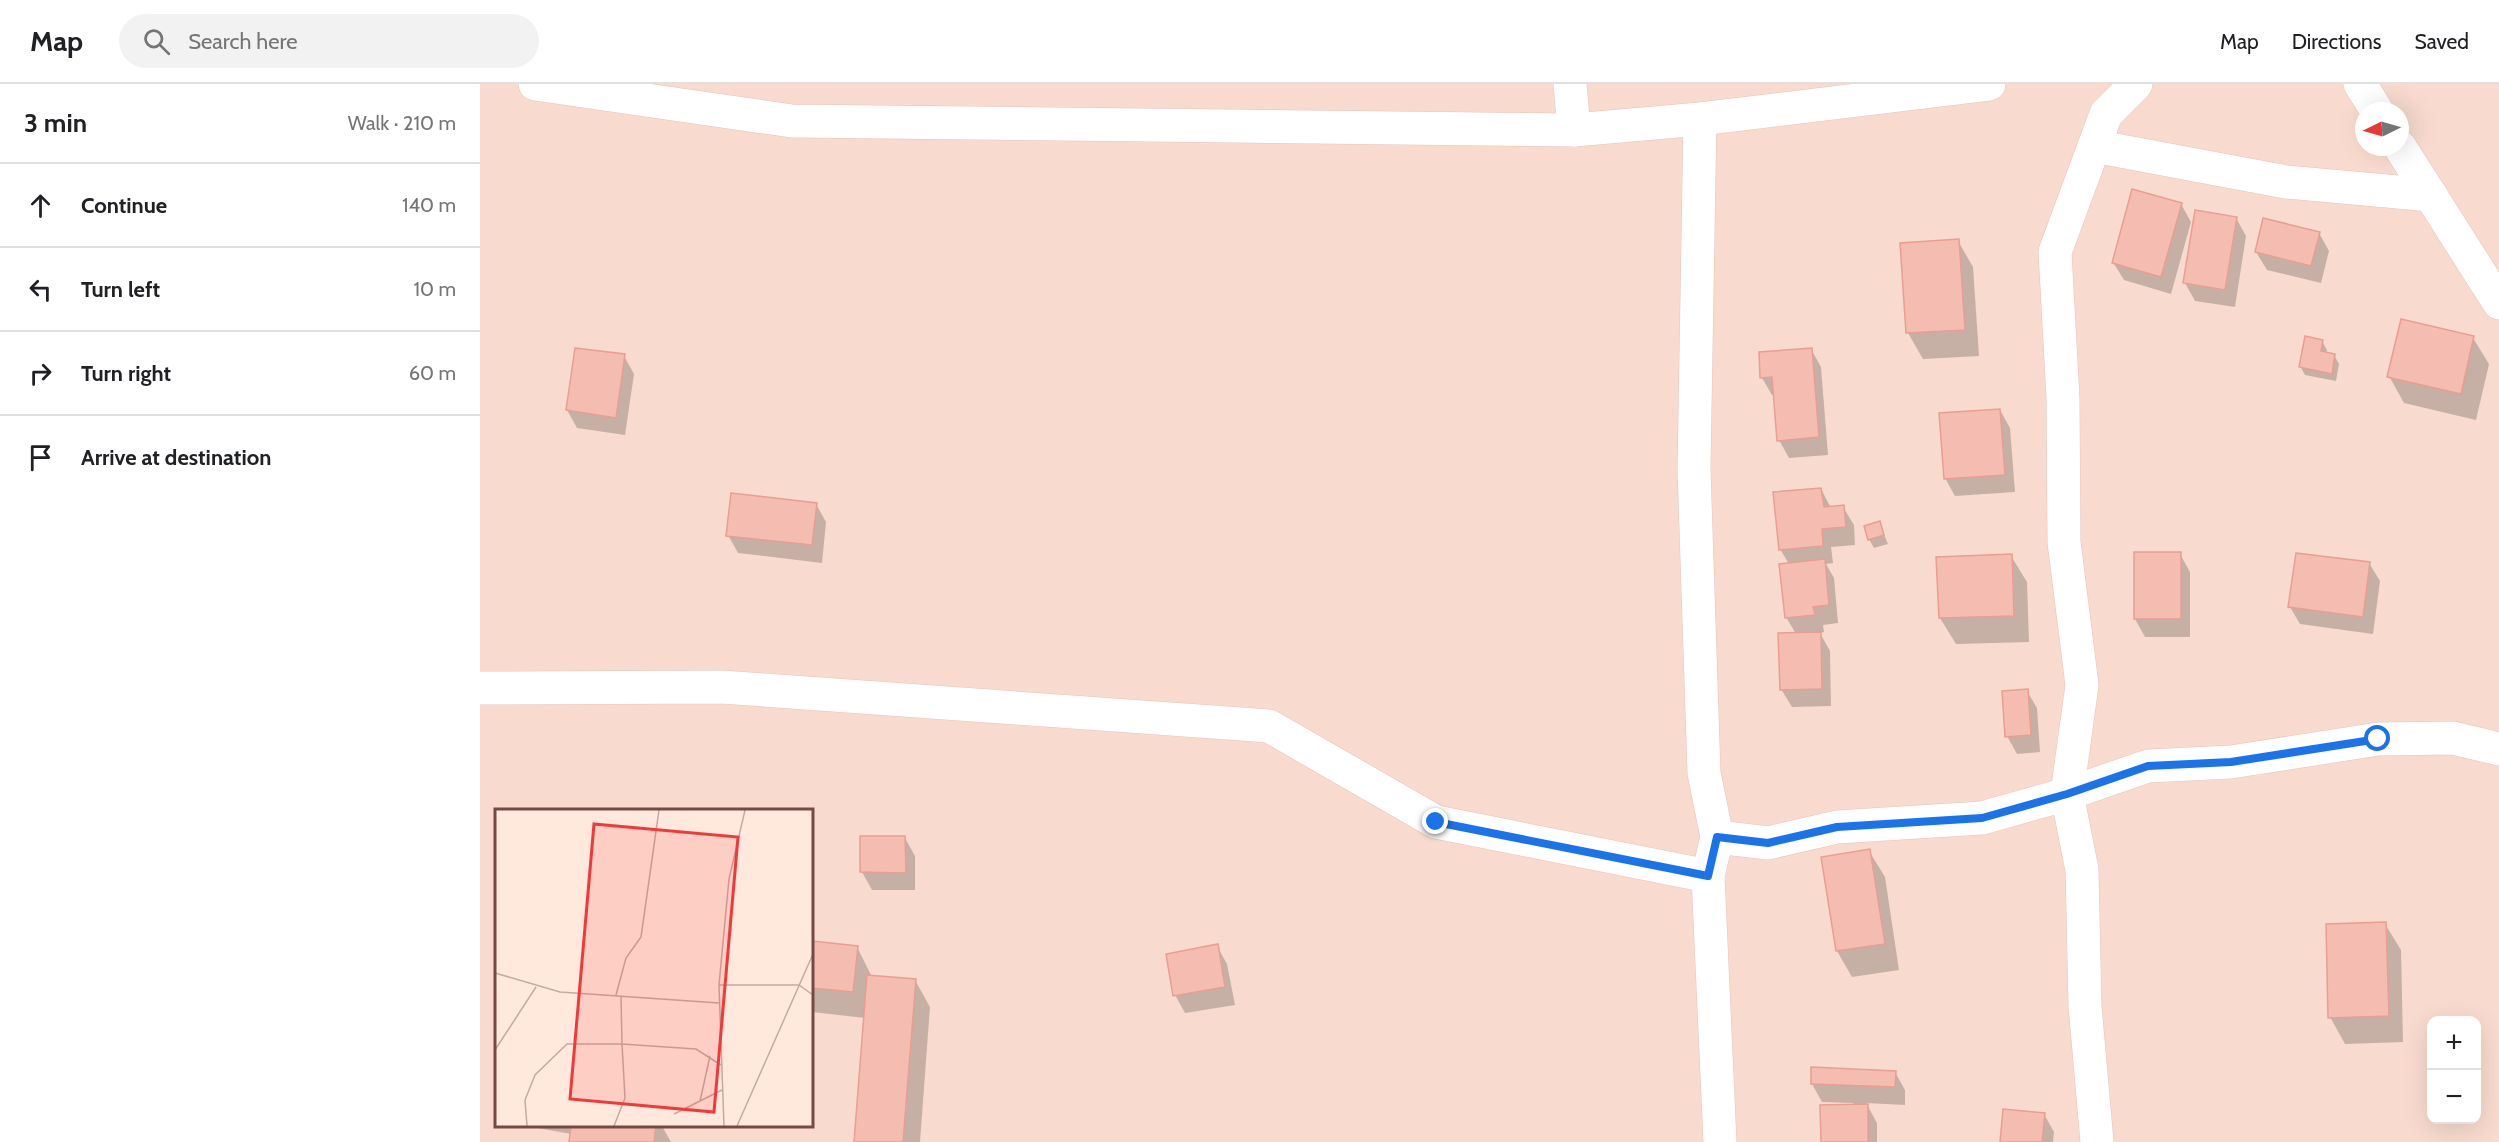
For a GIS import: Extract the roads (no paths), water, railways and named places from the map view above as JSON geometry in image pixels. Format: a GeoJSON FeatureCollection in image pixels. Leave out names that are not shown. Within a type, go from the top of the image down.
{"type":"FeatureCollection","features":[{"type":"Feature","properties":{"kind":"street"},"geometry":{"type":"LineString","coordinates":[[535,84],[792,121],[1574,130],[1700,119],[1989,84]]}},
{"type":"Feature","properties":{"kind":"street"},"geometry":{"type":"LineString","coordinates":[[1570,84],[1574,130]]}},
{"type":"Feature","properties":{"kind":"street"},"geometry":{"type":"LineString","coordinates":[[2097,1142],[2085,1006],[2082,870],[2067,794],[2082,685],[2064,542],[2062,398],[2055,252],[2106,114],[2136,84]]}},
{"type":"Feature","properties":{"kind":"street"},"geometry":{"type":"LineString","coordinates":[[2360,84],[2371,102]]}},
{"type":"Feature","properties":{"kind":"street"},"geometry":{"type":"LineString","coordinates":[[1700,119],[1694,469],[1704,773],[1717,837],[1708,876],[1720,1142]]}},
{"type":"Feature","properties":{"kind":"street"},"geometry":{"type":"LineString","coordinates":[[2094,146],[2286,182],[2431,195]]}},
{"type":"Feature","properties":{"kind":"street"},"geometry":{"type":"LineString","coordinates":[[2406,156],[2499,303]]}},
{"type":"Feature","properties":{"kind":"street"},"geometry":{"type":"LineString","coordinates":[[480,687],[722,687],[1269,726],[1436,822],[1708,876]]}},
{"type":"Feature","properties":{"kind":"street"},"geometry":{"type":"LineString","coordinates":[[1717,837],[1768,843],[1837,827],[1982,818],[2067,794],[2148,766],[2231,762],[2378,739],[2453,738],[2499,749]]}}]}
